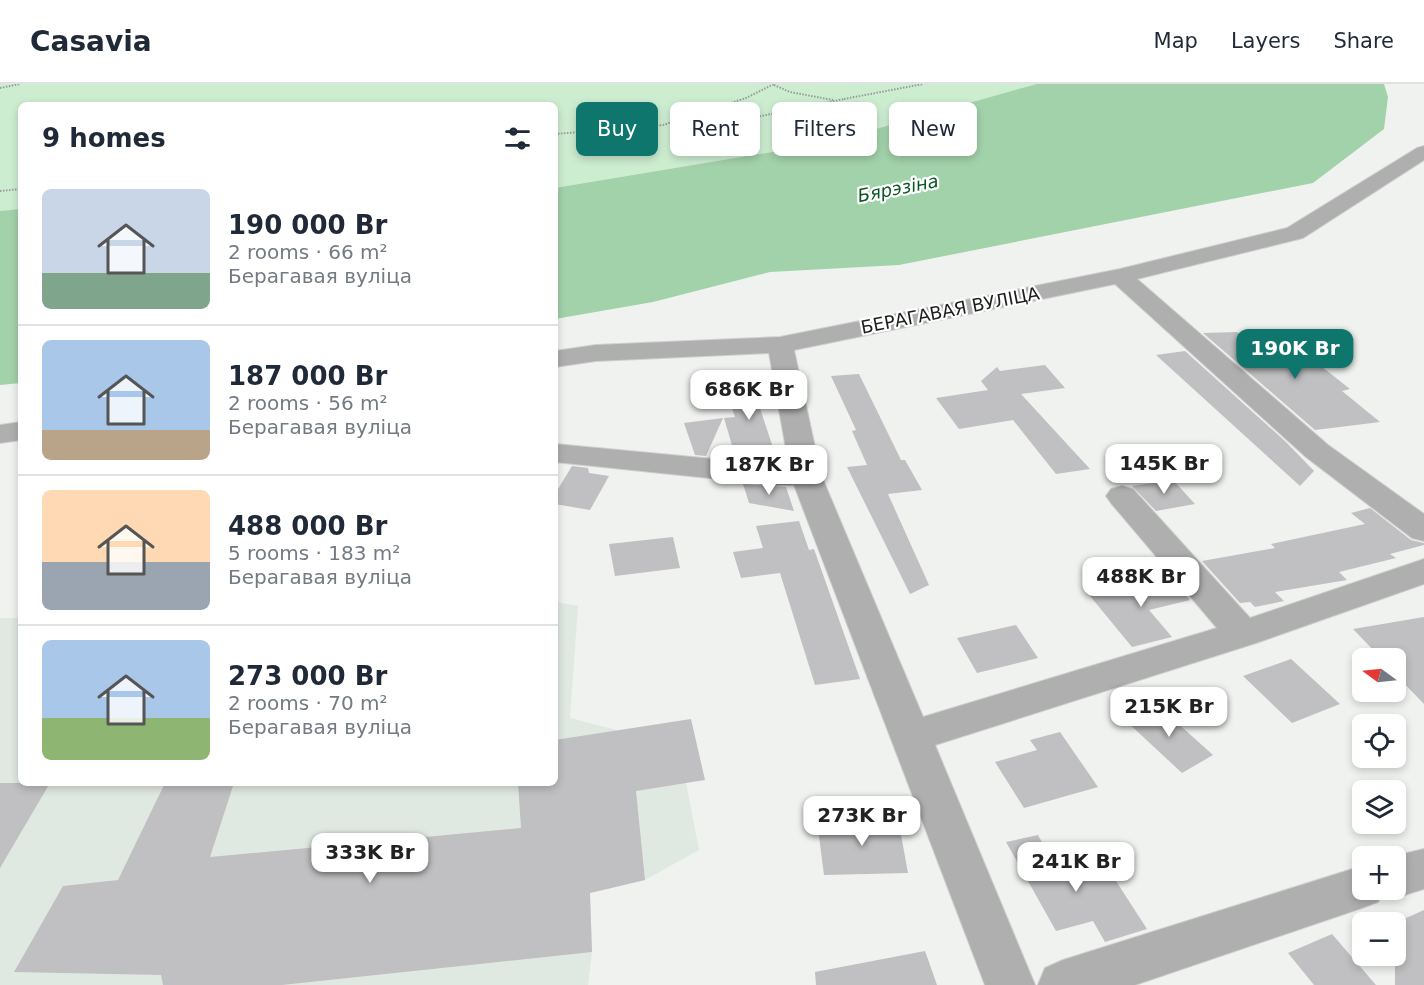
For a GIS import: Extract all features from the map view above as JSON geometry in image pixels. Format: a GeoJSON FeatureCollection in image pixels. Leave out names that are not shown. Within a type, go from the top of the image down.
{"type":"FeatureCollection","features":[{"type":"Feature","properties":{"kind":"street","name":"БЕРАГАВАЯ ВУЛІЦА"},"geometry":{"type":"LineString","coordinates":[[558,359],[596,353],[780,345],[1120,276],[1295,233],[1424,152]]}},
{"type":"Feature","properties":{"kind":"street"},"geometry":{"type":"LineString","coordinates":[[1120,276],[1317,451],[1424,530]]}},
{"type":"Feature","properties":{"kind":"street"},"geometry":{"type":"LineString","coordinates":[[780,345],[807,475],[1010,985]]}},
{"type":"Feature","properties":{"kind":"street"},"geometry":{"type":"LineString","coordinates":[[0,435],[18,432]]}},
{"type":"Feature","properties":{"kind":"street"},"geometry":{"type":"LineString","coordinates":[[558,453],[774,476],[807,475]]}},
{"type":"Feature","properties":{"kind":"street"},"geometry":{"type":"LineString","coordinates":[[1122,495],[1243,634]]}},
{"type":"Feature","properties":{"kind":"street"},"geometry":{"type":"LineString","coordinates":[[910,737],[1243,634],[1424,571]]}},
{"type":"Feature","properties":{"kind":"street"},"geometry":{"type":"LineString","coordinates":[[1406,874],[1424,869]]}},
{"type":"Feature","properties":{"kind":"street"},"geometry":{"type":"LineString","coordinates":[[1063,985],[1352,890]]}},
{"type":"Feature","properties":{"kind":"path"},"geometry":{"type":"LineString","coordinates":[[0,88],[20,84]]}},
{"type":"Feature","properties":{"kind":"path"},"geometry":{"type":"LineString","coordinates":[[734,102],[774,84],[790,92],[831,100],[844,99]]}},
{"type":"Feature","properties":{"kind":"path"},"geometry":{"type":"LineString","coordinates":[[760,116],[923,84]]}},
{"type":"Feature","properties":{"kind":"path"},"geometry":{"type":"LineString","coordinates":[[558,134],[670,123]]}},
{"type":"Feature","properties":{"kind":"path"},"geometry":{"type":"LineString","coordinates":[[0,191],[18,189]]}},
{"type":"Feature","properties":{"kind":"shaded area"},"geometry":{"type":"Polygon","coordinates":[[[0,84],[1052,84],[977,105],[977,102],[889,102],[889,130],[877,134],[877,102],[772,102],[772,156],[774,156],[558,189],[558,102],[18,102],[18,217],[0,219],[0,84]]]}},
{"type":"Feature","properties":{"kind":"shaded area"},"geometry":{"type":"Polygon","coordinates":[[[558,603],[578,606],[570,718],[679,746],[699,850],[645,880],[590,893],[592,952],[588,985],[0,985],[0,618],[18,618],[18,786],[558,786],[558,603]]]}},
{"type":"Feature","properties":{"kind":"water","name":"Бярэзіна"},"geometry":{"type":"Polygon","coordinates":[[[1037,84],[1384,84],[1388,97],[1384,129],[1313,183],[899,265],[770,272],[653,302],[558,318],[558,188],[748,156],[760,156],[760,154],[772,152],[772,156],[877,156],[877,129],[889,125],[889,156],[977,156],[977,102],[973,102],[1037,84]]]}},
{"type":"Feature","properties":{"kind":"water"},"geometry":{"type":"Polygon","coordinates":[[[18,209],[18,383],[0,385],[0,211],[18,209]]]}},
{"type":"Feature","properties":{"kind":"building"},"geometry":{"type":"Polygon","coordinates":[[[1237,332],[1247,341],[1283,336],[1350,389],[1342,391],[1380,422],[1315,430],[1203,333],[1237,332]]]}},
{"type":"Feature","properties":{"kind":"building"},"geometry":{"type":"Polygon","coordinates":[[[1185,351],[1286,442],[1314,471],[1300,486],[1156,355],[1185,351]]]}},
{"type":"Feature","properties":{"kind":"building"},"geometry":{"type":"Polygon","coordinates":[[[1045,365],[1065,388],[1021,394],[1090,469],[1056,474],[1013,420],[959,429],[936,398],[988,390],[981,381],[997,367],[1000,371],[1045,365]]]}},
{"type":"Feature","properties":{"kind":"building"},"geometry":{"type":"Polygon","coordinates":[[[859,374],[901,460],[905,460],[922,490],[888,494],[929,585],[910,594],[847,467],[867,465],[852,431],[856,430],[831,376],[859,374]]]}},
{"type":"Feature","properties":{"kind":"building"},"geometry":{"type":"Polygon","coordinates":[[[761,378],[771,404],[759,405],[778,463],[736,459],[724,418],[735,417],[723,382],[761,378]]]}},
{"type":"Feature","properties":{"kind":"building"},"geometry":{"type":"Polygon","coordinates":[[[723,418],[706,456],[695,455],[684,423],[723,418]]]}},
{"type":"Feature","properties":{"kind":"building"},"geometry":{"type":"Polygon","coordinates":[[[572,466],[588,468],[589,473],[609,476],[590,510],[558,505],[558,489],[572,466]]]}},
{"type":"Feature","properties":{"kind":"building"},"geometry":{"type":"Polygon","coordinates":[[[1173,480],[1195,504],[1156,511],[1132,486],[1173,480]]]}},
{"type":"Feature","properties":{"kind":"building"},"geometry":{"type":"Polygon","coordinates":[[[743,484],[786,487],[794,511],[749,503],[743,484]]]}},
{"type":"Feature","properties":{"kind":"building"},"geometry":{"type":"Polygon","coordinates":[[[1370,508],[1411,540],[1424,543],[1424,545],[1390,554],[1396,558],[1339,572],[1347,580],[1275,592],[1284,601],[1255,607],[1250,602],[1240,603],[1202,561],[1275,548],[1271,544],[1365,524],[1351,513],[1370,508]]]}},
{"type":"Feature","properties":{"kind":"building"},"geometry":{"type":"Polygon","coordinates":[[[799,521],[809,550],[814,549],[860,679],[815,685],[780,573],[741,578],[733,552],[763,548],[756,526],[799,521]]]}},
{"type":"Feature","properties":{"kind":"building"},"geometry":{"type":"Polygon","coordinates":[[[673,537],[680,568],[615,576],[609,544],[673,537]]]}},
{"type":"Feature","properties":{"kind":"building"},"geometry":{"type":"Polygon","coordinates":[[[1168,573],[1190,600],[1149,610],[1172,637],[1132,647],[1090,596],[1130,586],[1127,583],[1168,573]]]}},
{"type":"Feature","properties":{"kind":"building"},"geometry":{"type":"Polygon","coordinates":[[[1424,617],[1424,704],[1406,685],[1406,648],[1371,648],[1353,629],[1424,617]]]}},
{"type":"Feature","properties":{"kind":"building"},"geometry":{"type":"Polygon","coordinates":[[[1016,625],[1038,658],[977,673],[957,638],[1016,625]]]}},
{"type":"Feature","properties":{"kind":"building"},"geometry":{"type":"Polygon","coordinates":[[[1291,659],[1340,704],[1292,723],[1243,676],[1291,659]]]}},
{"type":"Feature","properties":{"kind":"building"},"geometry":{"type":"Polygon","coordinates":[[[1155,703],[1213,755],[1182,773],[1125,720],[1155,703]]]}},
{"type":"Feature","properties":{"kind":"building"},"geometry":{"type":"Polygon","coordinates":[[[691,719],[705,780],[636,791],[645,880],[590,893],[592,952],[282,985],[163,985],[161,975],[14,972],[63,886],[118,880],[164,786],[233,786],[210,857],[521,828],[518,786],[558,786],[558,740],[691,719]]]}},
{"type":"Feature","properties":{"kind":"building"},"geometry":{"type":"Polygon","coordinates":[[[1060,732],[1098,787],[1024,808],[995,762],[1037,750],[1030,740],[1060,732]]]}},
{"type":"Feature","properties":{"kind":"building"},"geometry":{"type":"Polygon","coordinates":[[[0,783],[18,783],[18,786],[48,786],[0,868],[0,783]]]}},
{"type":"Feature","properties":{"kind":"building"},"geometry":{"type":"Polygon","coordinates":[[[898,818],[908,873],[824,875],[817,821],[898,818]]]}},
{"type":"Feature","properties":{"kind":"building"},"geometry":{"type":"Polygon","coordinates":[[[1038,835],[1061,877],[1105,864],[1147,929],[1105,942],[1093,921],[1056,931],[1006,842],[1038,835]]]}},
{"type":"Feature","properties":{"kind":"building"},"geometry":{"type":"Polygon","coordinates":[[[1424,910],[1424,985],[1395,985],[1395,966],[1406,966],[1406,918],[1424,910]]]}},
{"type":"Feature","properties":{"kind":"building"},"geometry":{"type":"Polygon","coordinates":[[[1332,934],[1352,957],[1352,966],[1360,966],[1376,985],[1314,985],[1288,953],[1332,934]]]}},
{"type":"Feature","properties":{"kind":"building"},"geometry":{"type":"Polygon","coordinates":[[[925,951],[937,985],[816,985],[815,972],[925,951]]]}}]}
